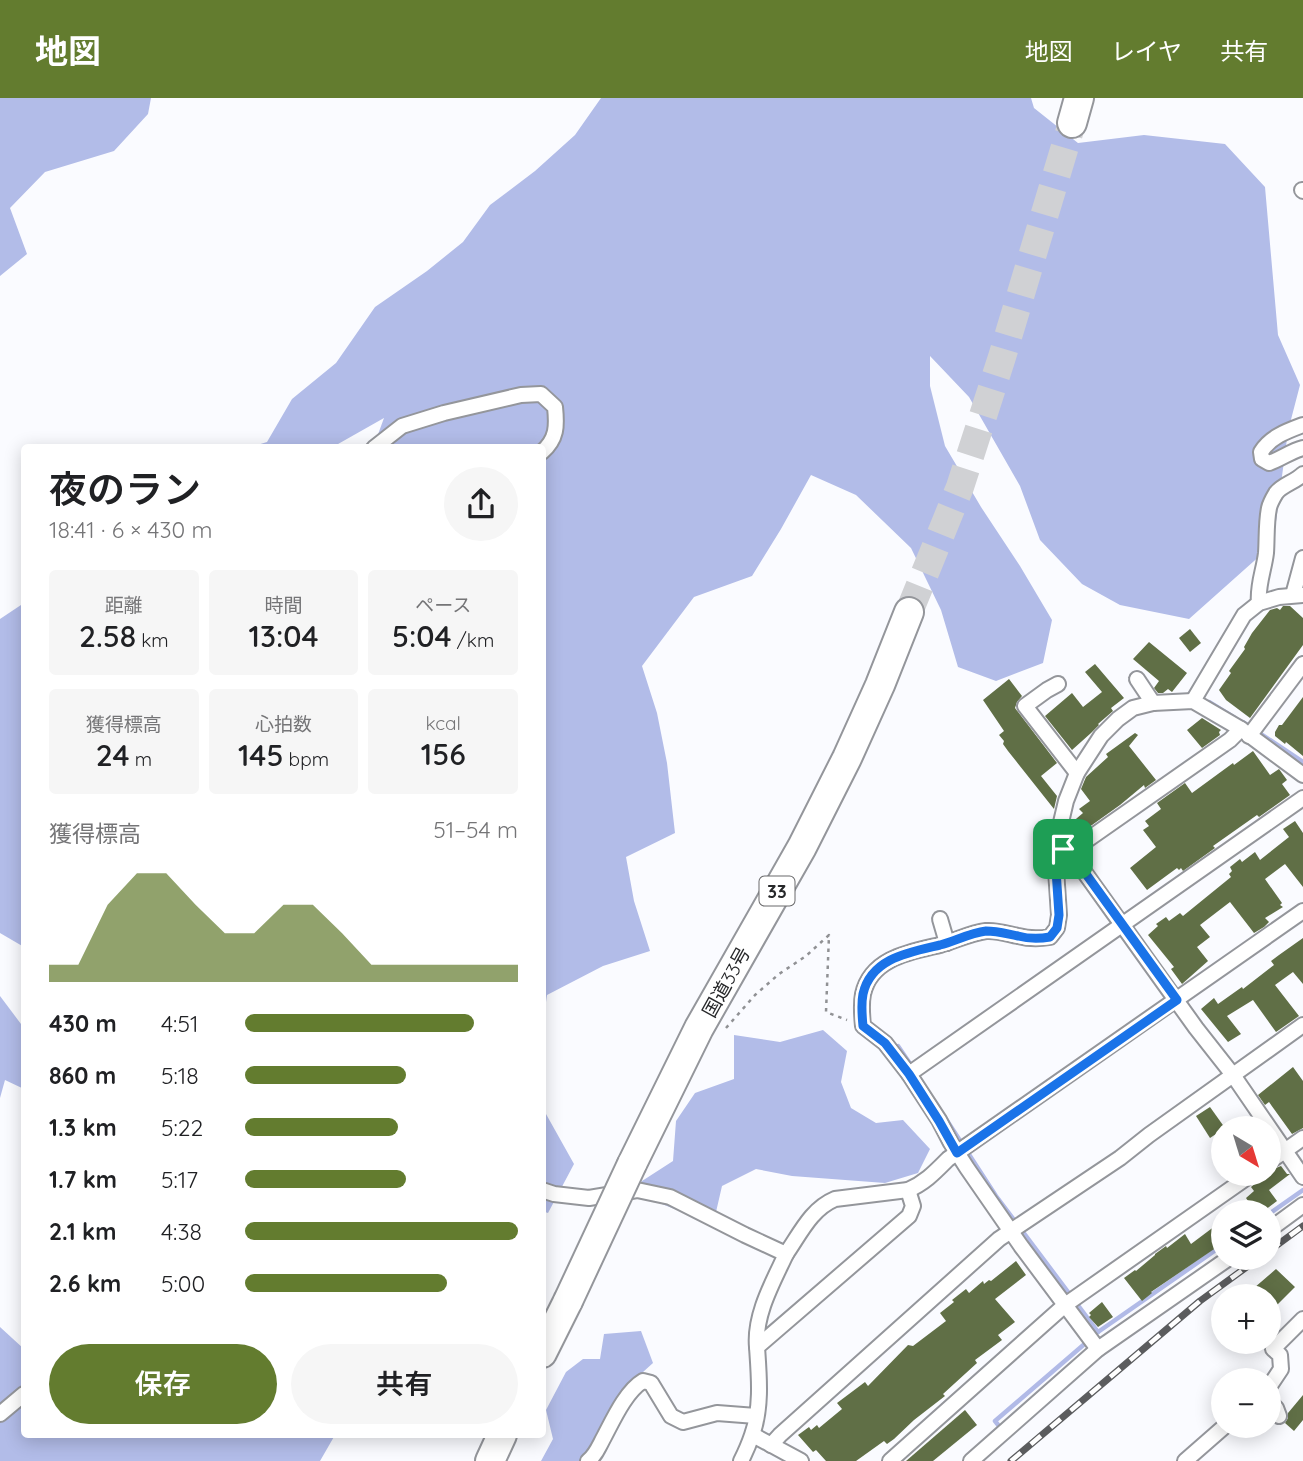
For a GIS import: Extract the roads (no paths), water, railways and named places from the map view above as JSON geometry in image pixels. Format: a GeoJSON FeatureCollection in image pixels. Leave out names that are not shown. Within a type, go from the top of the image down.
{"type":"FeatureCollection","features":[{"type":"Feature","properties":{"kind":"highway","name":"国道33号"},"geometry":{"type":"LineString","coordinates":[[546,1345],[699,1028],[802,847],[841,769],[880,685],[909,612]]}},
{"type":"Feature","properties":{"kind":"highway"},"geometry":{"type":"LineString","coordinates":[[490,1461],[501,1438]]}},
{"type":"Feature","properties":{"kind":"street"},"geometry":{"type":"LineString","coordinates":[[379,444],[402,426],[444,412],[521,395],[541,394],[555,407],[557,425],[551,444],[546,448]]}},
{"type":"Feature","properties":{"kind":"street"},"geometry":{"type":"LineString","coordinates":[[1303,425],[1279,435],[1264,446],[1261,452],[1262,460],[1269,463],[1303,448]]}},
{"type":"Feature","properties":{"kind":"street"},"geometry":{"type":"LineString","coordinates":[[1259,603],[1270,503],[1276,492],[1303,474]]}},
{"type":"Feature","properties":{"kind":"street"},"geometry":{"type":"LineString","coordinates":[[1193,701],[1244,615],[1259,603],[1298,595],[1303,558]]}},
{"type":"Feature","properties":{"kind":"street"},"geometry":{"type":"LineString","coordinates":[[1093,1342],[957,1153],[909,1074],[885,1043],[863,1026],[863,993],[878,967],[898,955],[988,931],[1038,939],[1050,937],[1057,928],[1059,915],[1055,855],[1067,850],[1245,732],[1303,664]]}},
{"type":"Feature","properties":{"kind":"street"},"geometry":{"type":"LineString","coordinates":[[1136,679],[1153,703]]}},
{"type":"Feature","properties":{"kind":"street"},"geometry":{"type":"LineString","coordinates":[[1058,684],[1025,706],[1077,773]]}},
{"type":"Feature","properties":{"kind":"street"},"geometry":{"type":"LineString","coordinates":[[1303,775],[1245,732],[1193,701],[1153,703],[1133,708],[1101,736],[1077,773],[1066,801],[1058,835],[1196,1028],[1233,1075],[1303,1177]]}},
{"type":"Feature","properties":{"kind":"street"},"geometry":{"type":"LineString","coordinates":[[909,1074],[1303,798]]}},
{"type":"Feature","properties":{"kind":"street"},"geometry":{"type":"LineString","coordinates":[[741,1461],[753,1435],[757,1416],[760,1386],[756,1333],[770,1288],[786,1254],[811,1216],[835,1199],[908,1190],[919,1185],[948,1159],[1303,911]]}},
{"type":"Feature","properties":{"kind":"street"},"geometry":{"type":"LineString","coordinates":[[940,919],[947,943]]}},
{"type":"Feature","properties":{"kind":"street"},"geometry":{"type":"LineString","coordinates":[[771,1445],[999,1239],[1121,1158],[1303,1025]]}},
{"type":"Feature","properties":{"kind":"street"},"geometry":{"type":"LineString","coordinates":[[1281,1153],[1303,1138]]}},
{"type":"Feature","properties":{"kind":"street"},"geometry":{"type":"LineString","coordinates":[[890,1461],[1065,1305],[1234,1186]]}},
{"type":"Feature","properties":{"kind":"street"},"geometry":{"type":"LineString","coordinates":[[546,1191],[589,1198],[637,1190],[670,1196],[786,1254]]}},
{"type":"Feature","properties":{"kind":"street"},"geometry":{"type":"LineString","coordinates":[[757,1347],[909,1216],[913,1206],[908,1190]]}},
{"type":"Feature","properties":{"kind":"street"},"geometry":{"type":"LineString","coordinates":[[1281,1221],[1303,1205]]}},
{"type":"Feature","properties":{"kind":"street"},"geometry":{"type":"LineString","coordinates":[[971,1461],[1093,1342],[1211,1269]]}},
{"type":"Feature","properties":{"kind":"street"},"geometry":{"type":"LineString","coordinates":[[1281,1368],[1280,1355],[1273,1349],[1303,1319]]}},
{"type":"Feature","properties":{"kind":"street"},"geometry":{"type":"LineString","coordinates":[[588,1461],[594,1456],[632,1389],[643,1381],[651,1383],[668,1412],[678,1421],[689,1422],[717,1413],[757,1416]]}},
{"type":"Feature","properties":{"kind":"street"},"geometry":{"type":"LineString","coordinates":[[0,1414],[21,1396]]}},
{"type":"Feature","properties":{"kind":"street"},"geometry":{"type":"LineString","coordinates":[[753,1435],[801,1461]]}},
{"type":"Feature","properties":{"kind":"street"},"geometry":{"type":"LineString","coordinates":[[1185,1461],[1211,1438]]}},
{"type":"Feature","properties":{"kind":"waterway"},"geometry":{"type":"LineString","coordinates":[[1209,702],[1235,718]]}},
{"type":"Feature","properties":{"kind":"waterway"},"geometry":{"type":"LineString","coordinates":[[1243,722],[1303,762]]}},
{"type":"Feature","properties":{"kind":"waterway"},"geometry":{"type":"LineString","coordinates":[[898,1046],[913,1068]]}},
{"type":"Feature","properties":{"kind":"waterway"},"geometry":{"type":"LineString","coordinates":[[944,1116],[996,1196],[1098,1332]]}},
{"type":"Feature","properties":{"kind":"waterway"},"geometry":{"type":"LineString","coordinates":[[1281,1206],[1303,1190]]}},
{"type":"Feature","properties":{"kind":"waterway"},"geometry":{"type":"LineString","coordinates":[[1098,1332],[1211,1253]]}},
{"type":"Feature","properties":{"kind":"waterway"},"geometry":{"type":"LineString","coordinates":[[999,1426],[995,1421],[1088,1341]]}},
{"type":"Feature","properties":{"kind":"tunnel"},"geometry":{"type":"LineString","coordinates":[[909,612],[960,487],[1072,123]]}},
{"type":"Feature","properties":{"kind":"railway"},"geometry":{"type":"LineString","coordinates":[[1281,1242],[1303,1226]]}},
{"type":"Feature","properties":{"kind":"railway"},"geometry":{"type":"LineString","coordinates":[[1011,1461],[1200,1301],[1243,1270]]}}]}
